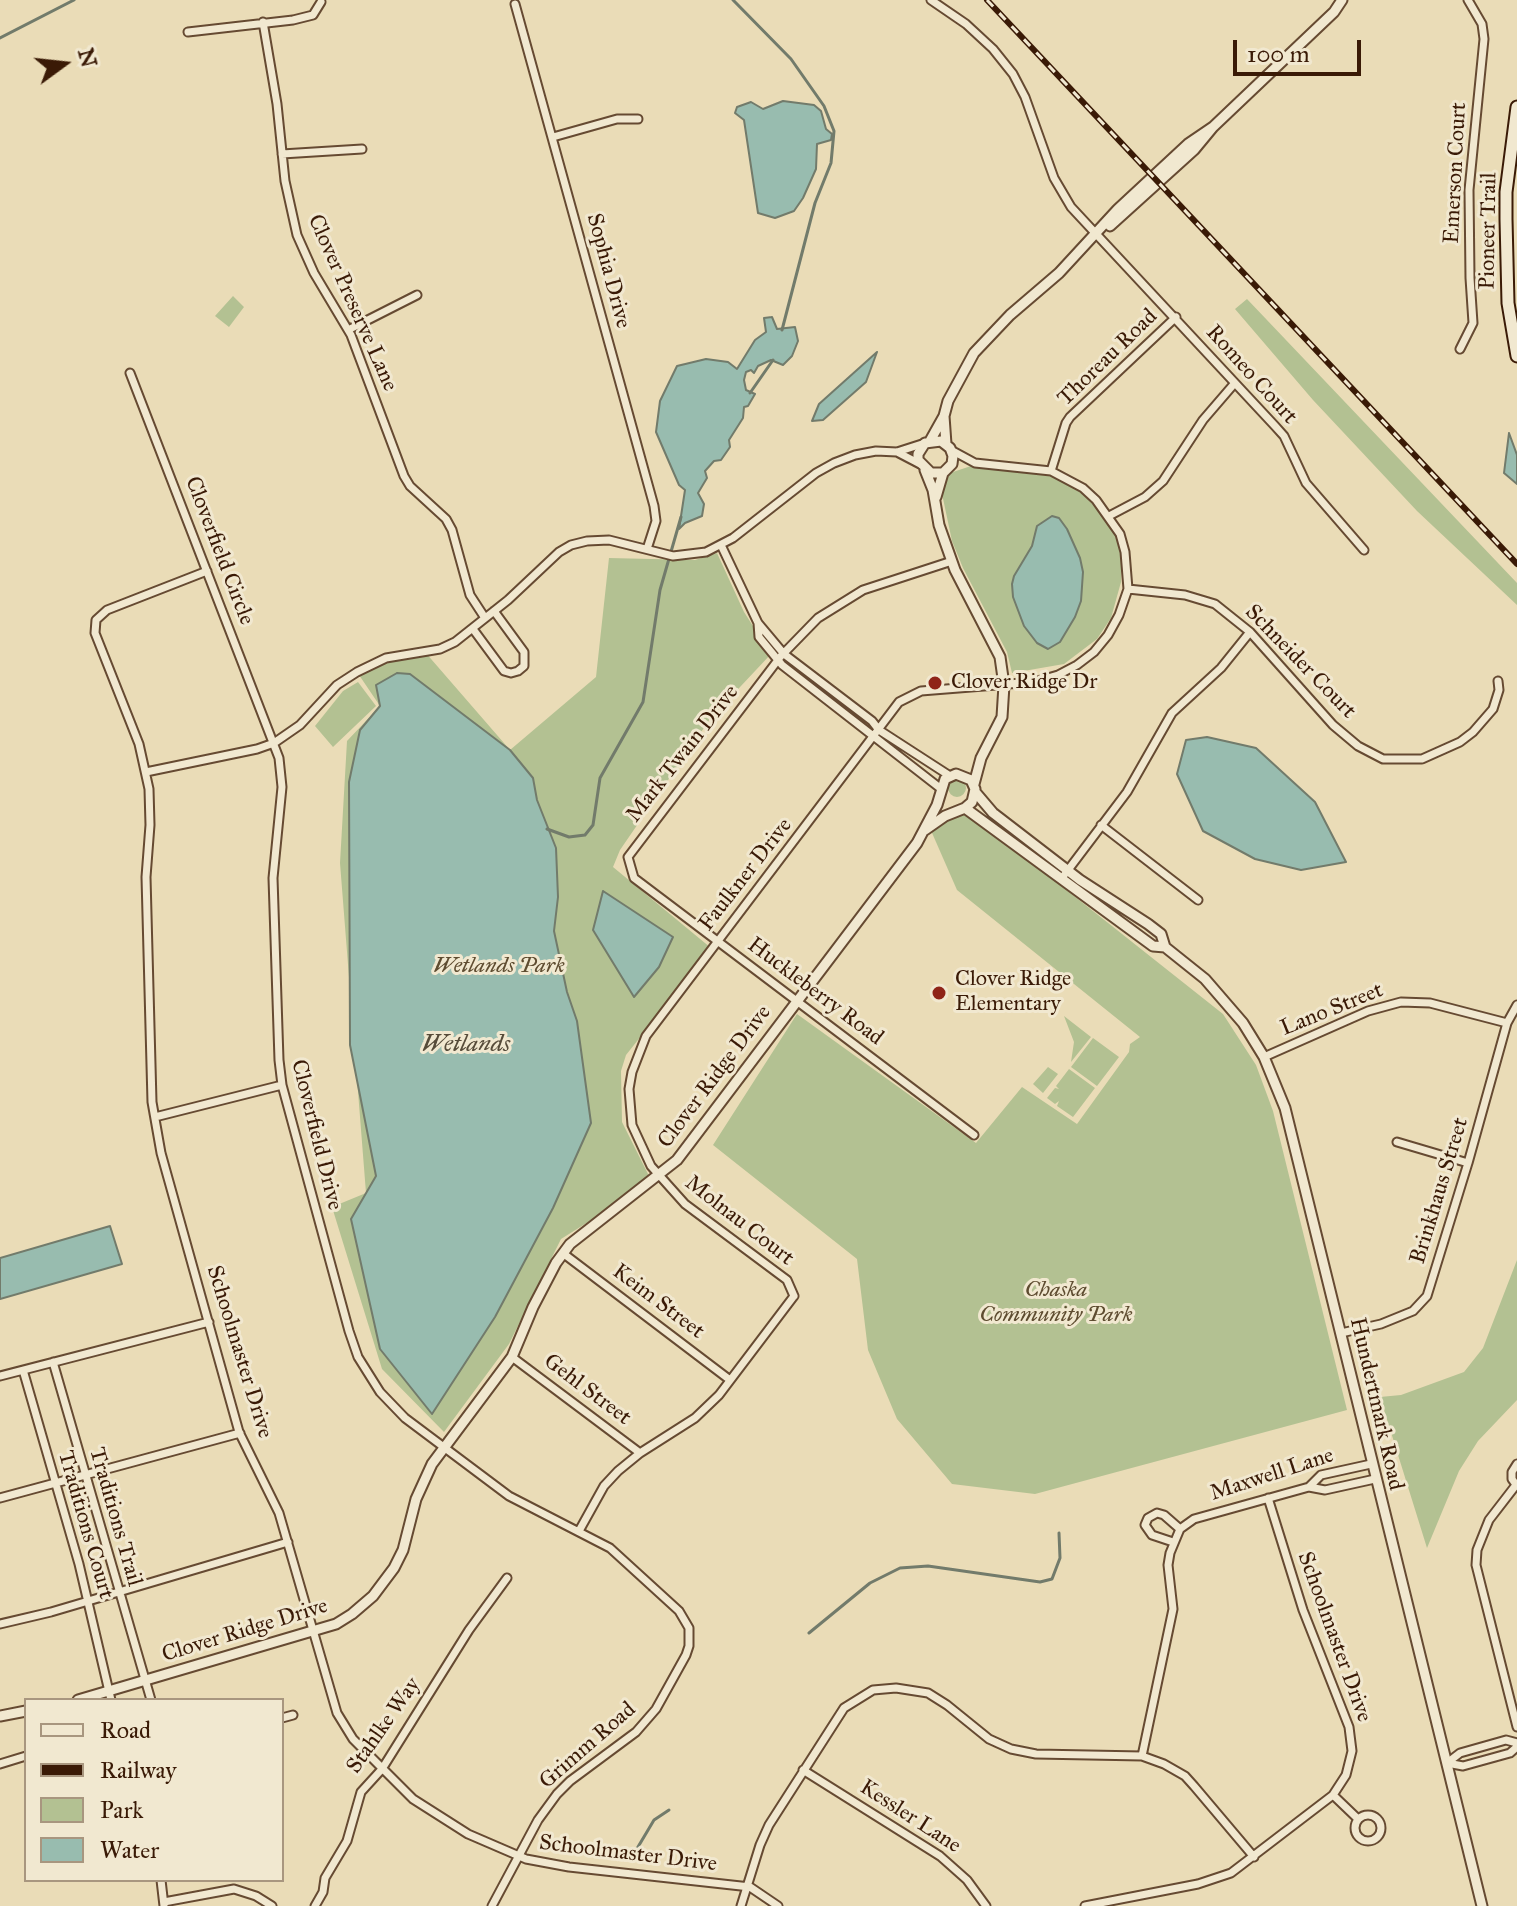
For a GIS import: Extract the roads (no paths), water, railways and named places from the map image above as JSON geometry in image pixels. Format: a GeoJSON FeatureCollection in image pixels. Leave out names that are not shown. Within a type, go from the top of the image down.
{"type":"FeatureCollection","features":[{"type":"Feature","properties":{"kind":"main road","name":"Pioneer Trail"},"geometry":{"type":"LineString","coordinates":[[1517,107],[1508,303],[1517,356]]}},
{"type":"Feature","properties":{"kind":"street","name":"Romeo Court"},"geometry":{"type":"LineString","coordinates":[[931,0],[966,24],[993,49],[1013,74],[1025,97],[1054,178],[1071,207],[1284,436],[1306,483],[1364,550]]}},
{"type":"Feature","properties":{"kind":"street"},"geometry":{"type":"LineString","coordinates":[[961,809],[972,802],[981,758],[1002,717],[1004,685],[1000,657],[952,561],[918,454],[944,416],[953,387],[975,352],[1010,315],[1096,236],[1118,209],[1188,144],[1213,127],[1334,12],[1342,0]]}},
{"type":"Feature","properties":{"kind":"street","name":"Emerson Court"},"geometry":{"type":"LineString","coordinates":[[1460,349],[1473,323],[1469,190],[1484,39],[1482,24],[1468,0]]}},
{"type":"Feature","properties":{"kind":"street"},"geometry":{"type":"LineString","coordinates":[[188,32],[313,15],[321,2]]}},
{"type":"Feature","properties":{"kind":"street","name":"Sophia Drive"},"geometry":{"type":"LineString","coordinates":[[515,4],[654,506],[656,521],[647,549]]}},
{"type":"Feature","properties":{"kind":"street","name":"Clover Preserve Lane"},"geometry":{"type":"LineString","coordinates":[[263,22],[297,235],[314,273],[348,330],[404,476],[410,486],[446,519],[452,530],[470,595],[485,618]]}},
{"type":"Feature","properties":{"kind":"street"},"geometry":{"type":"LineString","coordinates":[[553,137],[617,119],[638,119]]}},
{"type":"Feature","properties":{"kind":"street"},"geometry":{"type":"LineString","coordinates":[[282,154],[362,149]]}},
{"type":"Feature","properties":{"kind":"street"},"geometry":{"type":"LineString","coordinates":[[348,330],[417,295]]}},
{"type":"Feature","properties":{"kind":"street","name":"Thoreau Road"},"geometry":{"type":"LineString","coordinates":[[1051,471],[1070,417],[1176,317]]}},
{"type":"Feature","properties":{"kind":"street","name":"Cloverfield Circle"},"geometry":{"type":"LineString","coordinates":[[130,373],[274,743]]}},
{"type":"Feature","properties":{"kind":"street"},"geometry":{"type":"LineString","coordinates":[[1109,516],[1145,497],[1163,481],[1203,420],[1234,384]]}},
{"type":"Feature","properties":{"kind":"street"},"geometry":{"type":"LineString","coordinates":[[935,501],[945,472],[952,464],[944,416]]}},
{"type":"Feature","properties":{"kind":"street"},"geometry":{"type":"LineString","coordinates":[[146,772],[274,743],[300,725],[331,690],[357,672],[386,658],[440,649],[473,629],[559,552],[571,545],[609,540],[673,556],[698,553],[721,545],[816,473],[855,455],[876,451],[897,452],[928,442],[948,446],[975,463]]}},
{"type":"Feature","properties":{"kind":"street"},"geometry":{"type":"LineString","coordinates":[[897,452],[931,473],[975,463],[1051,471],[1083,488],[1109,516],[1120,534],[1128,589],[1108,635],[1077,665],[1058,675],[1034,682],[1004,685]]}},
{"type":"Feature","properties":{"kind":"street"},"geometry":{"type":"LineString","coordinates":[[721,545],[758,623],[781,657],[872,721],[877,733],[940,792],[946,805],[961,809],[1065,874],[1148,924],[1161,934],[1165,947],[1153,946],[1065,874],[993,813],[967,776],[953,775],[877,733]]}},
{"type":"Feature","properties":{"kind":"street","name":"Mark Twain Drive"},"geometry":{"type":"LineString","coordinates":[[634,878],[628,857],[781,657],[818,618],[863,590],[952,561]]}},
{"type":"Feature","properties":{"kind":"street","name":"Schoolmaster Drive"},"geometry":{"type":"LineString","coordinates":[[207,571],[107,610],[96,620],[95,633],[139,744],[146,772],[150,807],[146,877],[152,1102],[161,1153],[240,1433],[279,1513],[337,1713],[353,1739],[431,1813],[468,1834],[518,1856],[569,1867],[747,1887],[778,1906]]}},
{"type":"Feature","properties":{"kind":"street","name":"Schneider Court"},"geometry":{"type":"LineString","coordinates":[[1128,589],[1202,598],[1215,604],[1250,632],[1333,725],[1358,746],[1383,759],[1422,759],[1460,742],[1493,709],[1499,690],[1498,681]]}},
{"type":"Feature","properties":{"kind":"street"},"geometry":{"type":"LineString","coordinates":[[473,629],[504,671],[511,673],[524,666],[524,652],[494,611]]}},
{"type":"Feature","properties":{"kind":"street"},"geometry":{"type":"LineString","coordinates":[[1065,874],[1135,779],[1172,713],[1221,668],[1250,632]]}},
{"type":"Feature","properties":{"kind":"street","name":"Faulkner Drive"},"geometry":{"type":"LineString","coordinates":[[658,1176],[632,1125],[629,1089],[646,1036],[899,702],[913,694],[1004,685]]}},
{"type":"Feature","properties":{"kind":"street","name":"Cloverfield Drive"},"geometry":{"type":"LineString","coordinates":[[274,743],[282,787],[273,878],[277,1036],[282,1085],[358,1357],[392,1405],[444,1447]]}},
{"type":"Feature","properties":{"kind":"street"},"geometry":{"type":"LineString","coordinates":[[940,792],[953,775],[981,758]]}},
{"type":"Feature","properties":{"kind":"street","name":"Clover Ridge Drive"},"geometry":{"type":"LineString","coordinates":[[110,1695],[145,1680],[336,1624],[352,1614],[384,1584],[403,1550],[422,1482],[444,1447],[512,1357],[556,1263],[570,1244],[677,1160],[925,830],[940,792]]}},
{"type":"Feature","properties":{"kind":"street","name":"Clover Ridge Drive"},"geometry":{"type":"LineString","coordinates":[[925,830],[961,809]]}},
{"type":"Feature","properties":{"kind":"street"},"geometry":{"type":"LineString","coordinates":[[1101,825],[1198,900]]}},
{"type":"Feature","properties":{"kind":"street","name":"Huckleberry Road"},"geometry":{"type":"LineString","coordinates":[[634,878],[974,1135]]}},
{"type":"Feature","properties":{"kind":"street","name":"Hundertmark Road"},"geometry":{"type":"LineString","coordinates":[[1165,947],[1205,979],[1225,1000],[1264,1057],[1285,1108],[1482,1906]]}},
{"type":"Feature","properties":{"kind":"street","name":"Lano Street"},"geometry":{"type":"LineString","coordinates":[[1264,1057],[1368,1011],[1401,1002],[1430,1003],[1507,1023]]}},
{"type":"Feature","properties":{"kind":"street","name":"Brinkhaus Street"},"geometry":{"type":"LineString","coordinates":[[1341,1333],[1381,1324],[1413,1311],[1427,1296],[1507,1023],[1517,1005]]}},
{"type":"Feature","properties":{"kind":"street"},"geometry":{"type":"LineString","coordinates":[[155,1117],[282,1085]]}},
{"type":"Feature","properties":{"kind":"street"},"geometry":{"type":"LineString","coordinates":[[1397,1142],[1468,1163]]}},
{"type":"Feature","properties":{"kind":"street","name":"Molnau Court"},"geometry":{"type":"LineString","coordinates":[[658,1176],[685,1204],[787,1280],[794,1296]]}},
{"type":"Feature","properties":{"kind":"street","name":"Keim Street"},"geometry":{"type":"LineString","coordinates":[[564,1254],[730,1380]]}},
{"type":"Feature","properties":{"kind":"street"},"geometry":{"type":"LineString","coordinates":[[579,1531],[604,1486],[640,1453],[695,1418],[719,1395],[794,1296],[804,1297]]}},
{"type":"Feature","properties":{"kind":"street"},"geometry":{"type":"LineString","coordinates":[[0,1376],[209,1322]]}},
{"type":"Feature","properties":{"kind":"street","name":"Gehl Street"},"geometry":{"type":"LineString","coordinates":[[512,1357],[640,1453]]}},
{"type":"Feature","properties":{"kind":"street","name":"Traditions Trail"},"geometry":{"type":"LineString","coordinates":[[53,1362],[150,1698]]}},
{"type":"Feature","properties":{"kind":"street","name":"Traditions Court"},"geometry":{"type":"LineString","coordinates":[[23,1370],[88,1600],[110,1695]]}},
{"type":"Feature","properties":{"kind":"street"},"geometry":{"type":"LineString","coordinates":[[0,1498],[240,1433]]}},
{"type":"Feature","properties":{"kind":"street","name":"Grimm Road"},"geometry":{"type":"LineString","coordinates":[[444,1447],[509,1496],[610,1548],[679,1611],[689,1628],[689,1646],[668,1690],[647,1720],[557,1794],[538,1820],[492,1906]]}},
{"type":"Feature","properties":{"kind":"street","name":"Maxwell Lane"},"geometry":{"type":"LineString","coordinates":[[1180,1529],[1194,1519],[1309,1487],[1321,1475],[1371,1464]]}},
{"type":"Feature","properties":{"kind":"street"},"geometry":{"type":"LineString","coordinates":[[1517,1464],[1512,1472],[1516,1485],[1489,1520],[1477,1550],[1476,1565],[1517,1727]]}},
{"type":"Feature","properties":{"kind":"street"},"geometry":{"type":"LineString","coordinates":[[1309,1487],[1325,1490],[1375,1479]]}},
{"type":"Feature","properties":{"kind":"street","name":"Schoolmaster Drive"},"geometry":{"type":"LineString","coordinates":[[1085,1906],[1215,1880],[1242,1867],[1333,1795],[1350,1764],[1349,1727],[1303,1610],[1268,1498]]}},
{"type":"Feature","properties":{"kind":"street"},"geometry":{"type":"LineString","coordinates":[[1142,1756],[1173,1609],[1168,1565],[1173,1542],[1180,1529],[1164,1515],[1157,1513],[1148,1518],[1145,1525],[1152,1535],[1173,1542]]}},
{"type":"Feature","properties":{"kind":"street"},"geometry":{"type":"LineString","coordinates":[[0,1624],[288,1542]]}},
{"type":"Feature","properties":{"kind":"street","name":"Stahlke Way"},"geometry":{"type":"LineString","coordinates":[[315,1906],[323,1892],[325,1878],[347,1841],[361,1792],[382,1769],[469,1630],[507,1578]]}},
{"type":"Feature","properties":{"kind":"street"},"geometry":{"type":"LineString","coordinates":[[741,1906],[769,1825],[844,1708],[873,1690],[896,1688],[928,1693],[989,1739],[1011,1749],[1036,1754],[1142,1756],[1164,1764],[1185,1776],[1254,1857]]}},
{"type":"Feature","properties":{"kind":"street"},"geometry":{"type":"LineString","coordinates":[[0,1716],[24,1711]]}},
{"type":"Feature","properties":{"kind":"street"},"geometry":{"type":"LineString","coordinates":[[284,1717],[293,1715]]}},
{"type":"Feature","properties":{"kind":"street"},"geometry":{"type":"LineString","coordinates":[[1506,1740],[1517,1745],[1510,1753],[1463,1766],[1447,1763],[1460,1753],[1506,1740]]}},
{"type":"Feature","properties":{"kind":"street"},"geometry":{"type":"LineString","coordinates":[[0,1764],[24,1757]]}},
{"type":"Feature","properties":{"kind":"street","name":"Kessler Lane"},"geometry":{"type":"LineString","coordinates":[[803,1770],[940,1856],[967,1880],[986,1906]]}},
{"type":"Feature","properties":{"kind":"street"},"geometry":{"type":"LineString","coordinates":[[1333,1795],[1358,1819]]}},
{"type":"Feature","properties":{"kind":"street"},"geometry":{"type":"LineString","coordinates":[[161,1882],[164,1904],[234,1889],[256,1896],[272,1906]]}},
{"type":"Feature","properties":{"kind":"water"},"geometry":{"type":"Polygon","coordinates":[[[783,101],[814,105],[821,111],[826,129],[832,134],[831,140],[817,144],[816,169],[803,198],[794,211],[775,218],[758,213],[744,120],[735,113],[737,107],[751,102],[763,109],[783,101]]]}},
{"type":"Feature","properties":{"kind":"water"},"geometry":{"type":"Polygon","coordinates":[[[772,317],[777,329],[795,327],[798,341],[792,356],[783,365],[771,360],[758,366],[754,373],[751,370],[746,372],[746,390],[755,394],[748,406],[744,407],[743,418],[729,440],[730,447],[721,460],[714,461],[705,471],[707,478],[698,493],[704,504],[702,516],[679,529],[685,490],[679,485],[656,432],[660,401],[677,366],[706,359],[728,362],[737,369],[755,340],[766,332],[764,318],[772,317]]]}},
{"type":"Feature","properties":{"kind":"water"},"geometry":{"type":"Polygon","coordinates":[[[877,352],[866,382],[823,420],[812,421],[819,404],[877,352]]]}},
{"type":"Feature","properties":{"kind":"water"},"geometry":{"type":"Polygon","coordinates":[[[1509,433],[1517,455],[1517,484],[1504,473],[1509,433]]]}},
{"type":"Feature","properties":{"kind":"water"},"geometry":{"type":"Polygon","coordinates":[[[1052,516],[1059,518],[1067,529],[1083,572],[1081,601],[1075,617],[1060,642],[1048,649],[1037,643],[1024,626],[1013,597],[1012,584],[1032,546],[1037,526],[1052,516]]]}},
{"type":"Feature","properties":{"kind":"water","name":"Wetlands"},"geometry":{"type":"Polygon","coordinates":[[[397,673],[410,674],[510,750],[533,778],[537,800],[556,848],[558,897],[554,931],[567,992],[577,1021],[591,1123],[553,1208],[495,1317],[432,1414],[380,1349],[351,1219],[376,1176],[350,1045],[349,782],[360,730],[380,706],[376,685],[397,673]]]}},
{"type":"Feature","properties":{"kind":"water"},"geometry":{"type":"Polygon","coordinates":[[[1207,737],[1256,748],[1315,802],[1346,862],[1301,870],[1255,859],[1203,831],[1177,774],[1186,740],[1207,737]]]}},
{"type":"Feature","properties":{"kind":"water"},"geometry":{"type":"Polygon","coordinates":[[[603,891],[673,937],[659,967],[634,997],[593,930],[603,891]]]}},
{"type":"Feature","properties":{"kind":"water"},"geometry":{"type":"Polygon","coordinates":[[[110,1226],[122,1264],[0,1299],[0,1258],[110,1226]]]}},
{"type":"Feature","properties":{"kind":"waterway"},"geometry":{"type":"LineString","coordinates":[[0,38],[74,0]]}},
{"type":"Feature","properties":{"kind":"waterway"},"geometry":{"type":"LineString","coordinates":[[733,0],[791,59],[824,106],[834,131],[831,163],[815,203],[782,330]]}},
{"type":"Feature","properties":{"kind":"waterway"},"geometry":{"type":"LineString","coordinates":[[750,393],[773,360]]}},
{"type":"Feature","properties":{"kind":"waterway"},"geometry":{"type":"LineString","coordinates":[[547,829],[569,837],[585,835],[593,825],[600,778],[643,702],[660,590],[681,517]]}},
{"type":"Feature","properties":{"kind":"waterway"},"geometry":{"type":"LineString","coordinates":[[809,1633],[870,1583],[900,1568],[928,1566],[1040,1582],[1052,1579],[1060,1558],[1059,1533]]}},
{"type":"Feature","properties":{"kind":"waterway"},"geometry":{"type":"LineString","coordinates":[[632,1857],[654,1820],[669,1810]]}},
{"type":"Feature","properties":{"kind":"railway"},"geometry":{"type":"LineString","coordinates":[[987,0],[1517,564]]}},
{"type":"Feature","properties":{"kind":"place","name":"Clover Ridge Dr"},"geometry":{"type":"Point","coordinates":[935,683]}},
{"type":"Feature","properties":{"kind":"place","name":"Clover Ridge Elementary"},"geometry":{"type":"Point","coordinates":[939,993]}},
{"type":"Feature","properties":{"kind":"park label","name":"Wetlands Park"},"geometry":{"type":"Point","coordinates":[499,967]}},
{"type":"Feature","properties":{"kind":"park label","name":"Chaska Community Park"},"geometry":{"type":"Point","coordinates":[1056,1304]}}]}
